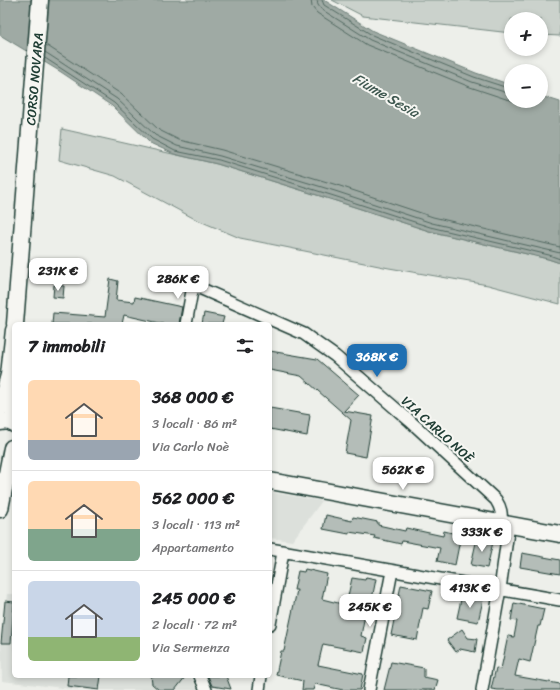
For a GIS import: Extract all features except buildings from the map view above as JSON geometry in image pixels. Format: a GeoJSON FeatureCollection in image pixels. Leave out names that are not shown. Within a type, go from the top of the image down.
{"type":"FeatureCollection","features":[{"type":"Feature","properties":{"kind":"main road","name":"CORSO NOVARA"},"geometry":{"type":"LineString","coordinates":[[14,322],[40,0]]}},
{"type":"Feature","properties":{"kind":"main road"},"geometry":{"type":"LineString","coordinates":[[0,407],[9,375],[12,348]]}},
{"type":"Feature","properties":{"kind":"main road"},"geometry":{"type":"LineString","coordinates":[[9,375],[12,401]]}},
{"type":"Feature","properties":{"kind":"main road"},"geometry":{"type":"LineString","coordinates":[[0,422],[8,421],[12,423]]}},
{"type":"Feature","properties":{"kind":"main road"},"geometry":{"type":"LineString","coordinates":[[0,509],[9,447]]}},
{"type":"Feature","properties":{"kind":"main road"},"geometry":{"type":"LineString","coordinates":[[272,481],[560,534]]}},
{"type":"Feature","properties":{"kind":"street","name":"VIA CARLO NOÈ"},"geometry":{"type":"LineString","coordinates":[[186,322],[192,291],[195,286],[304,334],[335,356],[496,500],[501,508],[505,523],[500,589],[482,690]]}},
{"type":"Feature","properties":{"kind":"street"},"geometry":{"type":"LineString","coordinates":[[272,550],[560,600]]}},
{"type":"Feature","properties":{"kind":"street"},"geometry":{"type":"LineString","coordinates":[[272,612],[282,552]]}},
{"type":"Feature","properties":{"kind":"street"},"geometry":{"type":"LineString","coordinates":[[369,690],[392,571]]}},
{"type":"Feature","properties":{"kind":"street"},"geometry":{"type":"LineString","coordinates":[[201,678],[206,690]]}},
{"type":"Feature","properties":{"kind":"street"},"geometry":{"type":"LineString","coordinates":[[259,690],[261,678]]}},
{"type":"Feature","properties":{"kind":"shaded area"},"geometry":{"type":"Polygon","coordinates":[[[332,0],[560,0],[560,36],[548,35],[548,12],[504,12],[504,32],[363,16],[332,0]]]}},
{"type":"Feature","properties":{"kind":"shaded area"},"geometry":{"type":"Polygon","coordinates":[[[62,129],[217,164],[429,231],[560,263],[560,304],[488,285],[389,268],[240,238],[195,219],[115,176],[59,160],[62,129]]]}},
{"type":"Feature","properties":{"kind":"shaded area"},"geometry":{"type":"Polygon","coordinates":[[[272,492],[322,501],[292,541],[272,538],[272,492]]]}},
{"type":"Feature","properties":{"kind":"shaded area"},"geometry":{"type":"Polygon","coordinates":[[[7,594],[12,594],[12,678],[192,678],[198,690],[80,690],[2,681],[1,643],[7,594]]]}},
{"type":"Feature","properties":{"kind":"water","name":"Fiume Sesia"},"geometry":{"type":"Polygon","coordinates":[[[0,0],[324,0],[373,31],[476,73],[504,83],[504,108],[548,108],[548,98],[560,102],[560,263],[429,231],[217,164],[174,154],[150,143],[112,106],[61,72],[0,35],[0,0]]]}}]}
